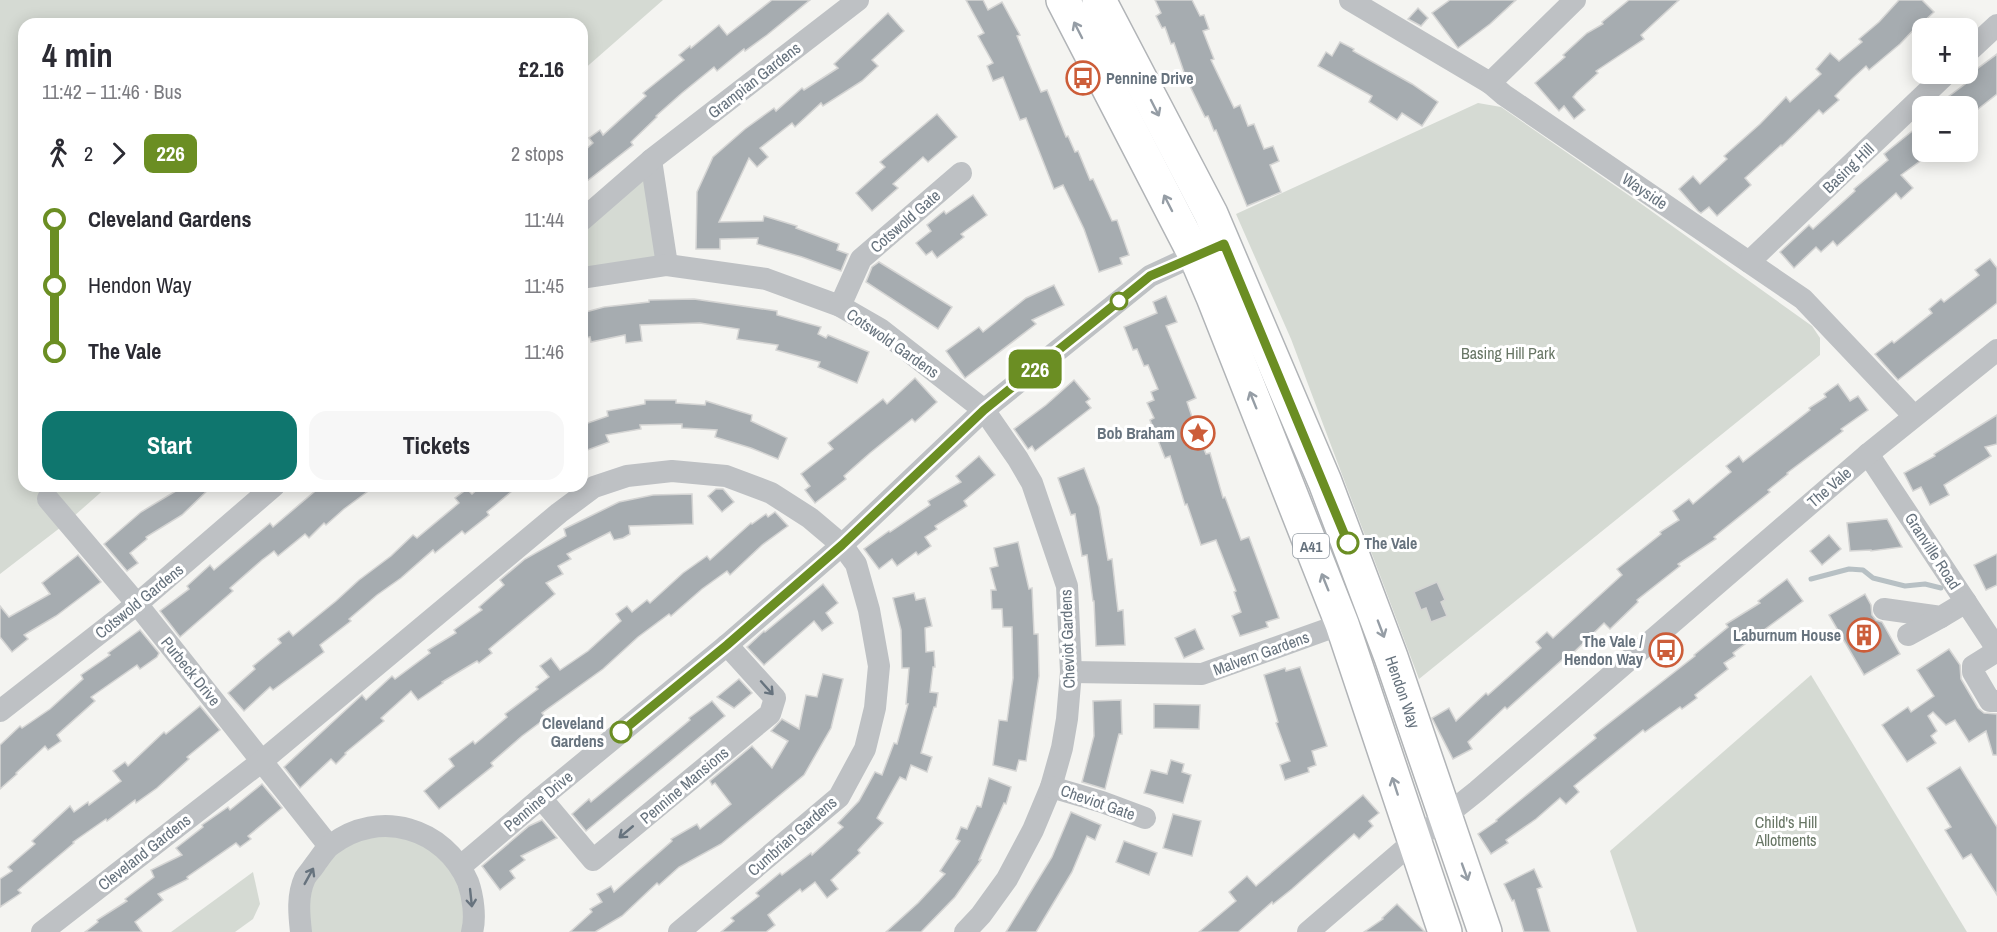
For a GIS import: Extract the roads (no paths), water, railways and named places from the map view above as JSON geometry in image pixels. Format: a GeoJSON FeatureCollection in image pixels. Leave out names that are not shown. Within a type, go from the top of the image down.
{"type":"FeatureCollection","features":[{"type":"Feature","properties":{"kind":"highway","name":"Hendon Way"},"geometry":{"type":"LineString","coordinates":[[1063,0],[1210,249],[1325,482],[1391,657],[1485,932]]}},
{"type":"Feature","properties":{"kind":"highway","name":"Hendon Way"},"geometry":{"type":"LineString","coordinates":[[1099,0],[1211,214],[1210,249],[1342,624],[1445,932]]}},
{"type":"Feature","properties":{"kind":"street","name":"Grampian Gardens"},"geometry":{"type":"LineString","coordinates":[[588,215],[651,160],[858,0]]}},
{"type":"Feature","properties":{"kind":"street","name":"Wayside"},"geometry":{"type":"LineString","coordinates":[[1350,0],[1490,83],[1504,95],[1803,299],[1914,416]]}},
{"type":"Feature","properties":{"kind":"street"},"geometry":{"type":"LineString","coordinates":[[1490,83],[1575,0]]}},
{"type":"Feature","properties":{"kind":"street"},"geometry":{"type":"LineString","coordinates":[[1978,43],[1997,25]]}},
{"type":"Feature","properties":{"kind":"street","name":"Basing Hill"},"geometry":{"type":"LineString","coordinates":[[1749,262],[1936,84]]}},
{"type":"Feature","properties":{"kind":"street"},"geometry":{"type":"LineString","coordinates":[[651,160],[667,266]]}},
{"type":"Feature","properties":{"kind":"street","name":"Cotswold Gate"},"geometry":{"type":"LineString","coordinates":[[840,306],[861,259],[961,172]]}},
{"type":"Feature","properties":{"kind":"street","name":"Pennine Drive"},"geometry":{"type":"LineString","coordinates":[[461,866],[727,645],[842,545],[984,410],[1150,276],[1210,249]]}},
{"type":"Feature","properties":{"kind":"street","name":"Cotswold Gardens"},"geometry":{"type":"LineString","coordinates":[[588,277],[667,266],[766,279],[840,306],[880,330],[984,410]]}},
{"type":"Feature","properties":{"kind":"street","name":"The Vale"},"geometry":{"type":"LineString","coordinates":[[1308,932],[1868,454],[1997,350]]}},
{"type":"Feature","properties":{"kind":"street"},"geometry":{"type":"LineString","coordinates":[[1958,381],[1997,373]]}},
{"type":"Feature","properties":{"kind":"street","name":"Cheviot Gardens"},"geometry":{"type":"LineString","coordinates":[[965,932],[981,915],[1007,879],[1033,830],[1051,787],[1062,748],[1071,672],[1067,586],[1032,483],[984,410]]}},
{"type":"Feature","properties":{"kind":"street","name":"Granville Road"},"geometry":{"type":"LineString","coordinates":[[1868,454],[1966,602],[1994,640]]}},
{"type":"Feature","properties":{"kind":"street","name":"Cleveland Gardens"},"geometry":{"type":"LineString","coordinates":[[588,491],[594,487],[627,476],[672,471],[726,476],[771,493],[810,518],[842,545]]}},
{"type":"Feature","properties":{"kind":"street","name":"Cotswold Gardens"},"geometry":{"type":"LineString","coordinates":[[0,711],[137,604],[266,492]]}},
{"type":"Feature","properties":{"kind":"street","name":"Cleveland Gardens"},"geometry":{"type":"LineString","coordinates":[[42,932],[262,760],[587,492]]}},
{"type":"Feature","properties":{"kind":"street","name":"Purbeck Drive"},"geometry":{"type":"LineString","coordinates":[[48,499],[137,604],[329,846]]}},
{"type":"Feature","properties":{"kind":"street","name":"Cumbrian Gardens"},"geometry":{"type":"LineString","coordinates":[[679,932],[839,797],[866,750],[875,708],[879,666],[856,564],[842,545]]}},
{"type":"Feature","properties":{"kind":"street"},"geometry":{"type":"LineString","coordinates":[[1908,635],[1966,602]]}},
{"type":"Feature","properties":{"kind":"street"},"geometry":{"type":"LineString","coordinates":[[1884,609],[1941,617]]}},
{"type":"Feature","properties":{"kind":"street","name":"Malvern Gardens"},"geometry":{"type":"LineString","coordinates":[[1071,672],[1202,675],[1342,624]]}},
{"type":"Feature","properties":{"kind":"street"},"geometry":{"type":"LineString","coordinates":[[1994,640],[1973,666],[1973,672],[1990,701],[1997,701]]}},
{"type":"Feature","properties":{"kind":"street","name":"Pennine Mansions"},"geometry":{"type":"LineString","coordinates":[[541,798],[592,860],[602,853],[770,714],[775,698],[727,645]]}},
{"type":"Feature","properties":{"kind":"street","name":"Cheviot Gate"},"geometry":{"type":"LineString","coordinates":[[1051,787],[1145,818]]}},
{"type":"Feature","properties":{"kind":"street"},"geometry":{"type":"LineString","coordinates":[[301,932],[298,906],[305,878],[329,846],[355,831],[387,825],[423,833],[443,846],[461,866],[472,892],[472,932]]}},
{"type":"Feature","properties":{"kind":"waterway"},"geometry":{"type":"LineString","coordinates":[[1811,579],[1849,569],[1863,570],[1873,578],[1905,586],[1925,584],[1941,588]]}},
{"type":"Feature","properties":{"kind":"place","name":"Pennine Drive"},"geometry":{"type":"Point","coordinates":[1083,78]}},
{"type":"Feature","properties":{"kind":"place","name":"Bob Braham"},"geometry":{"type":"Point","coordinates":[1198,433]}},
{"type":"Feature","properties":{"kind":"place","name":"The Vale"},"geometry":{"type":"Point","coordinates":[1348,543]}},
{"type":"Feature","properties":{"kind":"place","name":"Laburnum House"},"geometry":{"type":"Point","coordinates":[1864,635]}},
{"type":"Feature","properties":{"kind":"place","name":"The Vale / Hendon Way"},"geometry":{"type":"Point","coordinates":[1666,650]}},
{"type":"Feature","properties":{"kind":"place","name":"Cleveland Gardens"},"geometry":{"type":"Point","coordinates":[621,732]}},
{"type":"Feature","properties":{"kind":"park label","name":"Basing Hill Park"},"geometry":{"type":"Point","coordinates":[1508,353]}},
{"type":"Feature","properties":{"kind":"park label","name":"Child's Hill Allotments"},"geometry":{"type":"Point","coordinates":[1786,831]}}]}
